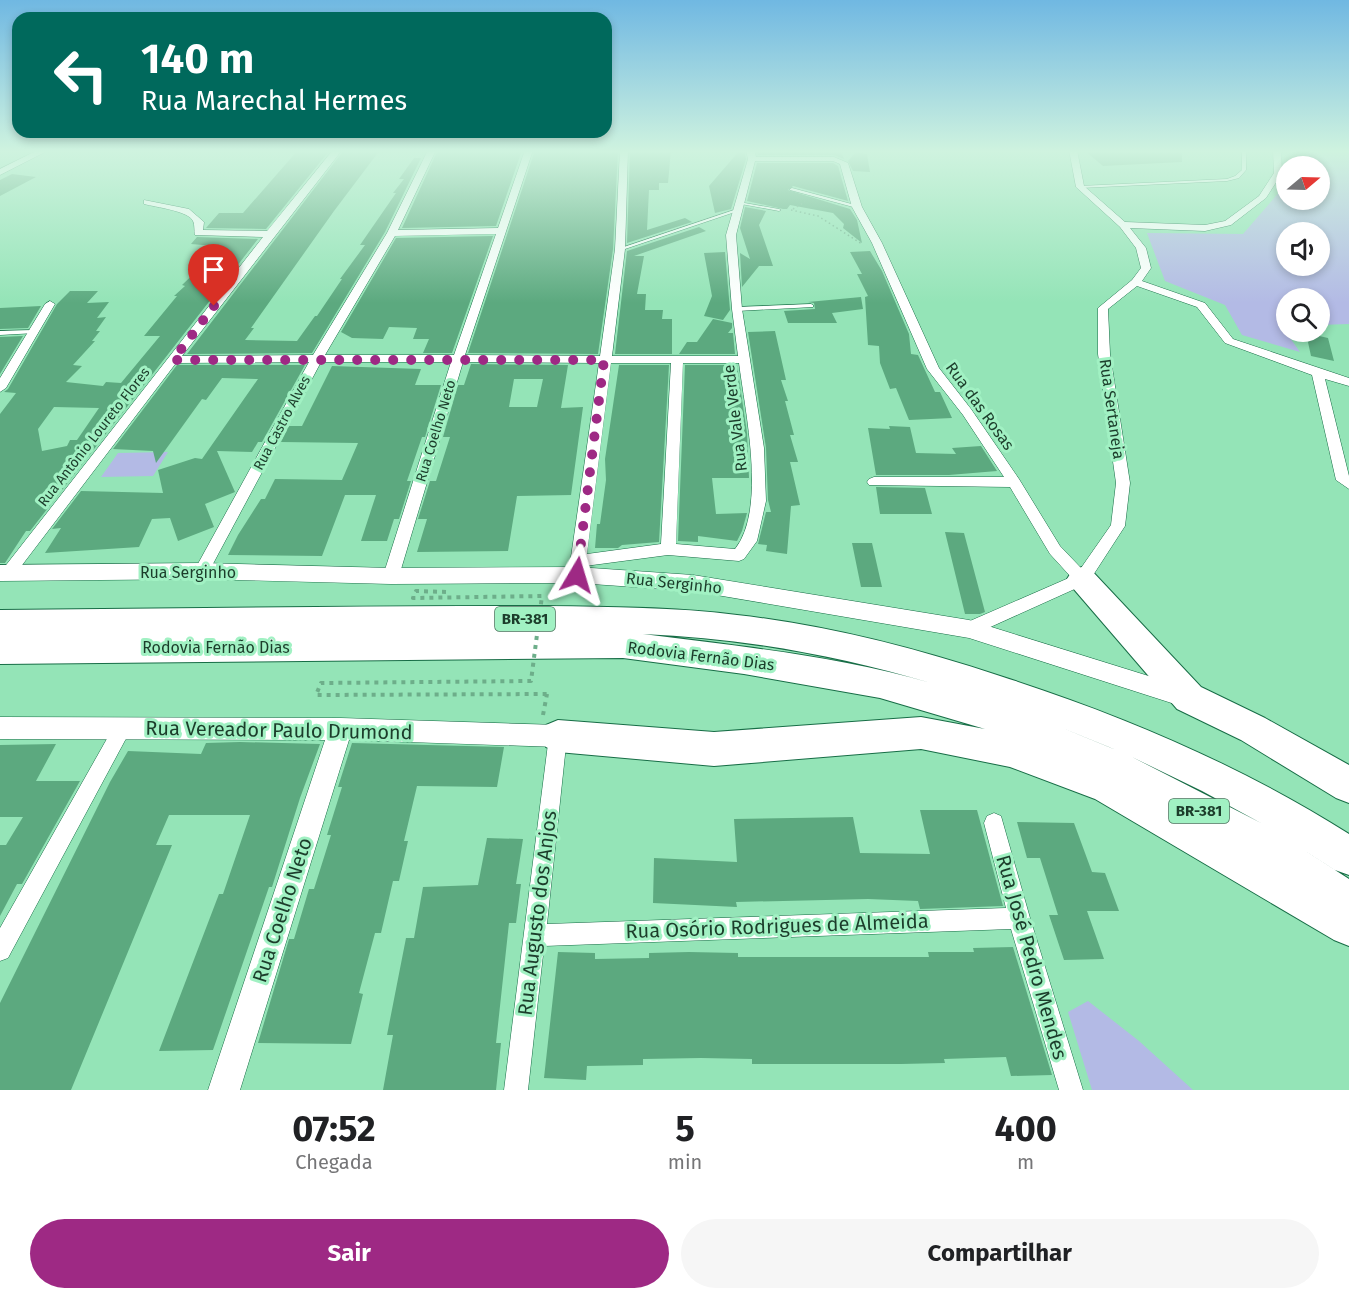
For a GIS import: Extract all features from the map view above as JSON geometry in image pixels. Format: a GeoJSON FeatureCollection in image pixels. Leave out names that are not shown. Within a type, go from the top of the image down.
{"type":"FeatureCollection","features":[{"type":"Feature","properties":{"kind":"highway"},"geometry":{"type":"LineString","coordinates":[[1082,579],[1189,698],[1253,729],[1349,785]]}},
{"type":"Feature","properties":{"kind":"highway","name":"Rodovia Fernão Dias"},"geometry":{"type":"LineString","coordinates":[[0,623],[535,618],[703,624],[797,637],[906,660],[1039,702],[1167,754],[1310,830],[1349,856]]}},
{"type":"Feature","properties":{"kind":"highway","name":"Rodovia Fernão Dias"},"geometry":{"type":"LineString","coordinates":[[0,650],[623,645],[744,660],[880,683],[994,716],[1113,766],[1254,840],[1349,903]]}},
{"type":"Feature","properties":{"kind":"highway"},"geometry":{"type":"LineString","coordinates":[[558,736],[714,749],[921,733],[1010,750],[1107,786],[1349,925]]}},
{"type":"Feature","properties":{"kind":"street"},"geometry":{"type":"LineString","coordinates":[[147,201],[193,215],[199,222],[198,233],[270,234]]}},
{"type":"Feature","properties":{"kind":"street","name":"Rua Antônio Loureto Flores"},"geometry":{"type":"LineString","coordinates":[[4,573],[297,201]]}},
{"type":"Feature","properties":{"kind":"street","name":"Rua Castro Alves"},"geometry":{"type":"LineString","coordinates":[[202,571],[317,358],[392,232],[407,201]]}},
{"type":"Feature","properties":{"kind":"street","name":"Rua Coelho Neto"},"geometry":{"type":"LineString","coordinates":[[391,576],[458,360],[512,201]]}},
{"type":"Feature","properties":{"kind":"street"},"geometry":{"type":"LineString","coordinates":[[622,201],[620,249],[578,568],[668,549],[676,360]]}},
{"type":"Feature","properties":{"kind":"street","name":"Rua Vale Verde"},"geometry":{"type":"LineString","coordinates":[[668,549],[738,555],[750,541],[759,501],[758,448],[737,309],[731,235],[741,201]]}},
{"type":"Feature","properties":{"kind":"street","name":"Rua das Rosas"},"geometry":{"type":"LineString","coordinates":[[855,201],[933,369],[967,412],[1014,482],[1054,550],[1082,579]]}},
{"type":"Feature","properties":{"kind":"street"},"geometry":{"type":"LineString","coordinates":[[1096,201],[1123,225],[1141,248],[1146,268],[1136,282],[1201,305],[1208,312],[1219,333],[1229,340],[1318,373],[1349,381]]}},
{"type":"Feature","properties":{"kind":"street"},"geometry":{"type":"LineString","coordinates":[[1123,225],[1205,228],[1228,223],[1258,201]]}},
{"type":"Feature","properties":{"kind":"street"},"geometry":{"type":"LineString","coordinates":[[392,232],[502,231]]}},
{"type":"Feature","properties":{"kind":"street","name":"Rua Sertaneja"},"geometry":{"type":"LineString","coordinates":[[1082,579],[1118,526],[1123,483],[1104,354],[1103,308],[1136,282]]}},
{"type":"Feature","properties":{"kind":"street"},"geometry":{"type":"LineString","coordinates":[[0,388],[50,304]]}},
{"type":"Feature","properties":{"kind":"street"},"geometry":{"type":"LineString","coordinates":[[173,360],[317,358],[745,360]]}},
{"type":"Feature","properties":{"kind":"street"},"geometry":{"type":"LineString","coordinates":[[1318,373],[1343,480],[1349,484]]}},
{"type":"Feature","properties":{"kind":"street"},"geometry":{"type":"LineString","coordinates":[[874,482],[1014,482]]}},
{"type":"Feature","properties":{"kind":"street","name":"Rua Serginho"},"geometry":{"type":"LineString","coordinates":[[4,573],[202,571],[391,576],[578,568],[693,583],[969,629],[1189,698]]}},
{"type":"Feature","properties":{"kind":"street"},"geometry":{"type":"LineString","coordinates":[[969,629],[1082,579]]}},
{"type":"Feature","properties":{"kind":"street","name":"Rua Vereador Paulo Drumond"},"geometry":{"type":"LineString","coordinates":[[0,728],[340,729],[558,736]]}},
{"type":"Feature","properties":{"kind":"street"},"geometry":{"type":"LineString","coordinates":[[0,950],[123,728]]}},
{"type":"Feature","properties":{"kind":"street","name":"Rua Coelho Neto"},"geometry":{"type":"LineString","coordinates":[[224,1090],[340,729]]}},
{"type":"Feature","properties":{"kind":"street","name":"Rua Augusto dos Anjos"},"geometry":{"type":"LineString","coordinates":[[516,1090],[558,736]]}},
{"type":"Feature","properties":{"kind":"street","name":"Rua José Pedro Mendes"},"geometry":{"type":"LineString","coordinates":[[994,823],[1019,918],[1071,1090]]}},
{"type":"Feature","properties":{"kind":"street","name":"Rua Osório Rodrigues de Almeida"},"geometry":{"type":"LineString","coordinates":[[536,935],[1019,918]]}},
{"type":"Feature","properties":{"kind":"lane"},"geometry":{"type":"LineString","coordinates":[[832,201],[857,207]]}},
{"type":"Feature","properties":{"kind":"lane"},"geometry":{"type":"LineString","coordinates":[[620,249],[740,206],[779,210]]}},
{"type":"Feature","properties":{"kind":"lane"},"geometry":{"type":"LineString","coordinates":[[737,309],[811,306]]}},
{"type":"Feature","properties":{"kind":"lane"},"geometry":{"type":"LineString","coordinates":[[0,333],[34,332]]}},
{"type":"Feature","properties":{"kind":"path"},"geometry":{"type":"LineString","coordinates":[[806,201],[791,210],[819,216],[866,247],[878,246]]}},
{"type":"Feature","properties":{"kind":"path"},"geometry":{"type":"LineString","coordinates":[[446,592],[416,591],[413,598],[542,596],[531,681],[321,682],[316,694],[547,694]]}},
{"type":"Feature","properties":{"kind":"shaded area"},"geometry":{"type":"Polygon","coordinates":[[[1272,201],[1276,201],[1276,210],[1330,210],[1330,201],[1349,201],[1349,324],[1330,325],[1330,288],[1276,288],[1276,342],[1293,342],[1300,352],[1242,335],[1225,305],[1165,281],[1147,233],[1243,234],[1272,201]]]}},
{"type":"Feature","properties":{"kind":"shaded area"},"geometry":{"type":"Polygon","coordinates":[[[168,452],[153,476],[101,477],[118,453],[168,452]]]}},
{"type":"Feature","properties":{"kind":"shaded area"},"geometry":{"type":"Polygon","coordinates":[[[1088,1001],[1139,1041],[1193,1090],[1092,1090],[1068,1012],[1088,1001]]]}},
{"type":"Feature","properties":{"kind":"building"},"geometry":{"type":"Polygon","coordinates":[[[254,201],[289,201],[266,229],[206,228],[219,213],[243,213],[254,201]]]}},
{"type":"Feature","properties":{"kind":"building"},"geometry":{"type":"Polygon","coordinates":[[[305,201],[342,201],[251,328],[254,328],[245,340],[297,341],[317,316],[365,245],[360,245],[391,201],[400,201],[385,232],[312,353],[187,354],[305,201]]]}},
{"type":"Feature","properties":{"kind":"building"},"geometry":{"type":"Polygon","coordinates":[[[414,201],[505,201],[496,226],[402,228],[414,201]]]}},
{"type":"Feature","properties":{"kind":"building"},"geometry":{"type":"Polygon","coordinates":[[[518,201],[615,201],[613,249],[598,354],[468,353],[518,201]]]}},
{"type":"Feature","properties":{"kind":"building"},"geometry":{"type":"Polygon","coordinates":[[[628,201],[648,201],[647,230],[685,218],[692,222],[627,243],[628,201]]]}},
{"type":"Feature","properties":{"kind":"building"},"geometry":{"type":"Polygon","coordinates":[[[712,201],[733,201],[731,209],[715,213],[712,201]]]}},
{"type":"Feature","properties":{"kind":"building"},"geometry":{"type":"Polygon","coordinates":[[[747,201],[823,201],[850,209],[857,220],[862,243],[843,228],[844,224],[833,213],[790,205],[787,209],[783,209],[747,201]]]}},
{"type":"Feature","properties":{"kind":"building"},"geometry":{"type":"Polygon","coordinates":[[[745,207],[766,211],[759,225],[773,266],[759,266],[742,287],[740,253],[750,259],[740,228],[745,207]]]}},
{"type":"Feature","properties":{"kind":"building"},"geometry":{"type":"Polygon","coordinates":[[[699,227],[706,231],[634,256],[644,256],[637,294],[646,294],[645,310],[663,310],[662,319],[672,319],[672,354],[615,354],[627,251],[699,227]]]}},
{"type":"Feature","properties":{"kind":"building"},"geometry":{"type":"Polygon","coordinates":[[[493,236],[452,353],[423,353],[429,339],[413,339],[417,328],[389,327],[383,339],[352,338],[341,332],[396,238],[493,236]]]}},
{"type":"Feature","properties":{"kind":"building"},"geometry":{"type":"Polygon","coordinates":[[[197,237],[258,239],[30,531],[26,531],[5,563],[0,563],[0,414],[16,393],[4,392],[8,389],[57,304],[70,291],[98,291],[87,303],[109,302],[97,318],[106,317],[96,331],[100,331],[92,341],[95,341],[73,365],[82,366],[66,382],[103,386],[106,382],[121,383],[160,336],[144,336],[177,296],[174,296],[185,286],[182,285],[204,264],[199,264],[215,246],[191,244],[197,237]],[[54,407],[38,429],[42,451],[67,446],[70,440],[77,440],[99,408],[54,407]]]}},
{"type":"Feature","properties":{"kind":"building"},"geometry":{"type":"Polygon","coordinates":[[[870,251],[882,271],[909,334],[911,354],[918,355],[935,392],[940,392],[952,418],[909,420],[896,388],[890,389],[880,363],[879,346],[868,345],[865,297],[868,296],[857,274],[862,274],[850,252],[870,251]]]}},
{"type":"Feature","properties":{"kind":"building"},"geometry":{"type":"Polygon","coordinates":[[[725,252],[730,310],[723,320],[704,316],[712,296],[704,253],[725,252]]]}},
{"type":"Feature","properties":{"kind":"building"},"geometry":{"type":"Polygon","coordinates":[[[861,297],[863,309],[832,313],[837,323],[788,323],[784,311],[815,309],[814,303],[808,302],[861,297]]]}},
{"type":"Feature","properties":{"kind":"building"},"geometry":{"type":"Polygon","coordinates":[[[41,306],[28,328],[0,329],[0,308],[41,306]]]}},
{"type":"Feature","properties":{"kind":"building"},"geometry":{"type":"Polygon","coordinates":[[[713,319],[732,323],[732,328],[728,333],[733,333],[735,354],[679,354],[687,342],[697,342],[713,319]]]}},
{"type":"Feature","properties":{"kind":"building"},"geometry":{"type":"Polygon","coordinates":[[[775,331],[786,380],[781,380],[788,401],[785,401],[794,435],[790,435],[798,462],[790,462],[800,505],[791,506],[787,554],[766,551],[767,545],[758,544],[766,512],[771,512],[768,500],[766,448],[748,332],[775,331]]]}},
{"type":"Feature","properties":{"kind":"building"},"geometry":{"type":"Polygon","coordinates":[[[23,336],[0,374],[0,337],[23,336]]]}},
{"type":"Feature","properties":{"kind":"building"},"geometry":{"type":"Polygon","coordinates":[[[1308,342],[1329,342],[1334,361],[1311,356],[1308,342]]]}},
{"type":"Feature","properties":{"kind":"building"},"geometry":{"type":"Polygon","coordinates":[[[471,364],[568,365],[561,408],[583,407],[571,495],[517,496],[508,551],[417,552],[427,519],[418,519],[430,481],[436,481],[450,437],[443,437],[458,385],[464,385],[471,364]],[[514,379],[509,407],[537,407],[543,379],[514,379]]]}},
{"type":"Feature","properties":{"kind":"building"},"geometry":{"type":"Polygon","coordinates":[[[177,365],[305,365],[262,442],[258,442],[252,452],[217,451],[235,492],[205,504],[214,527],[178,541],[170,518],[152,519],[139,547],[45,553],[61,528],[52,529],[81,491],[163,493],[158,470],[195,458],[202,459],[258,379],[222,378],[206,400],[202,399],[156,463],[153,451],[113,449],[177,365]]]}},
{"type":"Feature","properties":{"kind":"building"},"geometry":{"type":"Polygon","coordinates":[[[619,365],[669,365],[659,542],[622,545],[618,548],[595,548],[597,524],[600,524],[606,480],[605,459],[619,365]]]}},
{"type":"Feature","properties":{"kind":"building"},"geometry":{"type":"Polygon","coordinates":[[[685,365],[737,365],[747,433],[749,478],[712,478],[716,514],[747,513],[737,541],[698,536],[698,542],[678,541],[685,365]]]}},
{"type":"Feature","properties":{"kind":"building"},"geometry":{"type":"Polygon","coordinates":[[[332,366],[421,369],[415,385],[441,385],[425,437],[422,437],[407,481],[411,481],[399,519],[394,519],[387,541],[361,541],[376,495],[345,495],[322,556],[228,555],[261,499],[265,499],[275,479],[342,480],[358,443],[281,442],[289,426],[302,426],[332,366]]]}},
{"type":"Feature","properties":{"kind":"building"},"geometry":{"type":"Polygon","coordinates":[[[889,426],[910,427],[916,453],[956,454],[952,448],[981,446],[997,471],[949,475],[876,475],[868,428],[890,429],[889,426]]]}},
{"type":"Feature","properties":{"kind":"building"},"geometry":{"type":"Polygon","coordinates":[[[876,487],[925,488],[932,514],[880,514],[876,487]]]}},
{"type":"Feature","properties":{"kind":"building"},"geometry":{"type":"Polygon","coordinates":[[[945,532],[964,533],[985,612],[965,614],[945,532]]]}},
{"type":"Feature","properties":{"kind":"building"},"geometry":{"type":"Polygon","coordinates":[[[852,543],[872,543],[882,587],[861,587],[852,543]]]}},
{"type":"Feature","properties":{"kind":"building"},"geometry":{"type":"Polygon","coordinates":[[[206,743],[320,744],[272,887],[269,887],[213,1050],[159,1051],[219,894],[223,894],[250,815],[169,815],[156,845],[172,845],[71,1090],[0,1090],[0,1003],[110,782],[128,751],[201,754],[206,743]]]}},
{"type":"Feature","properties":{"kind":"building"},"geometry":{"type":"Polygon","coordinates":[[[352,743],[504,747],[497,787],[417,786],[404,841],[408,841],[399,881],[393,881],[381,933],[375,933],[359,993],[363,994],[351,1044],[258,1043],[289,939],[294,939],[309,889],[314,889],[331,835],[327,835],[342,787],[338,787],[352,743]]]}},
{"type":"Feature","properties":{"kind":"building"},"geometry":{"type":"Polygon","coordinates":[[[56,744],[36,781],[80,781],[22,884],[17,884],[0,916],[0,845],[6,845],[23,817],[0,817],[0,745],[56,744]]]}},
{"type":"Feature","properties":{"kind":"building"},"geometry":{"type":"Polygon","coordinates":[[[920,810],[977,810],[1003,906],[920,909],[918,901],[868,899],[736,902],[737,907],[653,903],[654,858],[737,862],[734,819],[853,817],[860,853],[930,854],[920,810]]]}},
{"type":"Feature","properties":{"kind":"building"},"geometry":{"type":"Polygon","coordinates":[[[1017,822],[1074,823],[1092,872],[1105,873],[1119,911],[1087,911],[1104,959],[1064,960],[1049,915],[1058,915],[1040,858],[1027,858],[1017,822]]]}},
{"type":"Feature","properties":{"kind":"building"},"geometry":{"type":"Polygon","coordinates":[[[487,838],[523,839],[516,884],[521,884],[516,923],[509,923],[496,1043],[501,1043],[496,1090],[383,1090],[393,1035],[387,1035],[406,938],[414,938],[423,887],[478,885],[487,838]]]}},
{"type":"Feature","properties":{"kind":"building"},"geometry":{"type":"Polygon","coordinates":[[[1013,947],[1052,1075],[1011,1076],[1006,1057],[944,1059],[945,1063],[901,1064],[752,1064],[752,1059],[701,1058],[643,1059],[643,1065],[587,1066],[586,1080],[544,1078],[558,952],[595,953],[595,959],[649,958],[649,953],[689,952],[738,953],[738,957],[929,957],[928,952],[974,952],[973,948],[1013,947]]]}},
{"type":"Feature","properties":{"kind":"route"},"geometry":{"type":"LineString","coordinates":[[214,306],[173,360],[317,358],[604,360],[577,575]]}}]}
